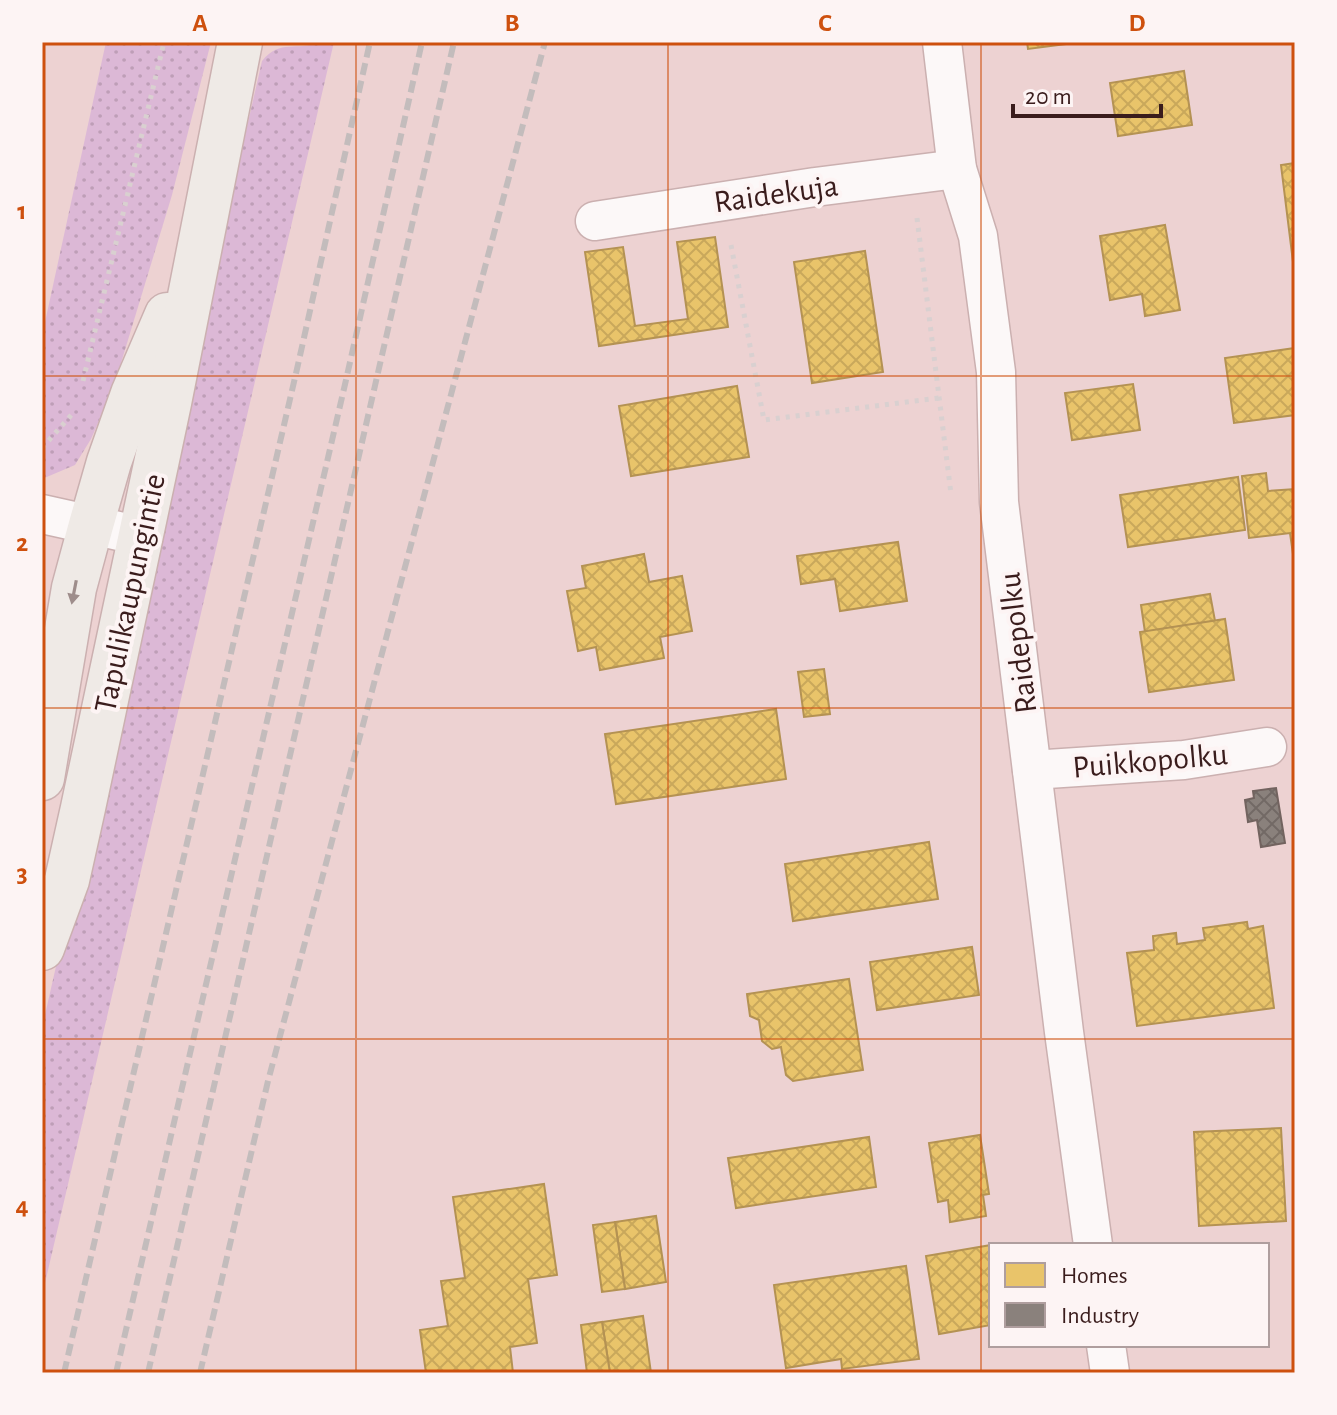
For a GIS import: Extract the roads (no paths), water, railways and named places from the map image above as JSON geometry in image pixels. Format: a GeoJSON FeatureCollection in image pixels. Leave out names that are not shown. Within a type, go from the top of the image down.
{"type":"FeatureCollection","features":[{"type":"Feature","properties":{"kind":"main road","name":"Tapulikaupungintie"},"geometry":{"type":"LineString","coordinates":[[42,948],[67,880],[169,403],[240,42]]}},
{"type":"Feature","properties":{"kind":"main road","name":"Tapulikaupungintie"},"geometry":{"type":"LineString","coordinates":[[42,778],[74,588],[109,462],[133,394],[201,235]]}},
{"type":"Feature","properties":{"kind":"street","name":"Raidepolku"},"geometry":{"type":"LineString","coordinates":[[942,42],[957,169],[978,236],[996,372],[999,502],[1093,1243]]}},
{"type":"Feature","properties":{"kind":"street","name":"Raidekuja"},"geometry":{"type":"LineString","coordinates":[[595,221],[957,169]]}},
{"type":"Feature","properties":{"kind":"street"},"geometry":{"type":"LineString","coordinates":[[42,514],[141,536]]}},
{"type":"Feature","properties":{"kind":"street","name":"Puikkopolku"},"geometry":{"type":"LineString","coordinates":[[1032,770],[1184,760],[1267,747]]}},
{"type":"Feature","properties":{"kind":"street"},"geometry":{"type":"LineString","coordinates":[[1106,1347],[1110,1373]]}},
{"type":"Feature","properties":{"kind":"railway"},"geometry":{"type":"LineString","coordinates":[[64,1373],[370,42]]}},
{"type":"Feature","properties":{"kind":"railway"},"geometry":{"type":"LineString","coordinates":[[116,1373],[422,42]]}},
{"type":"Feature","properties":{"kind":"railway"},"geometry":{"type":"LineString","coordinates":[[148,1373],[454,42]]}},
{"type":"Feature","properties":{"kind":"railway"},"geometry":{"type":"LineString","coordinates":[[200,1373],[268,1081],[545,42]]}}]}
